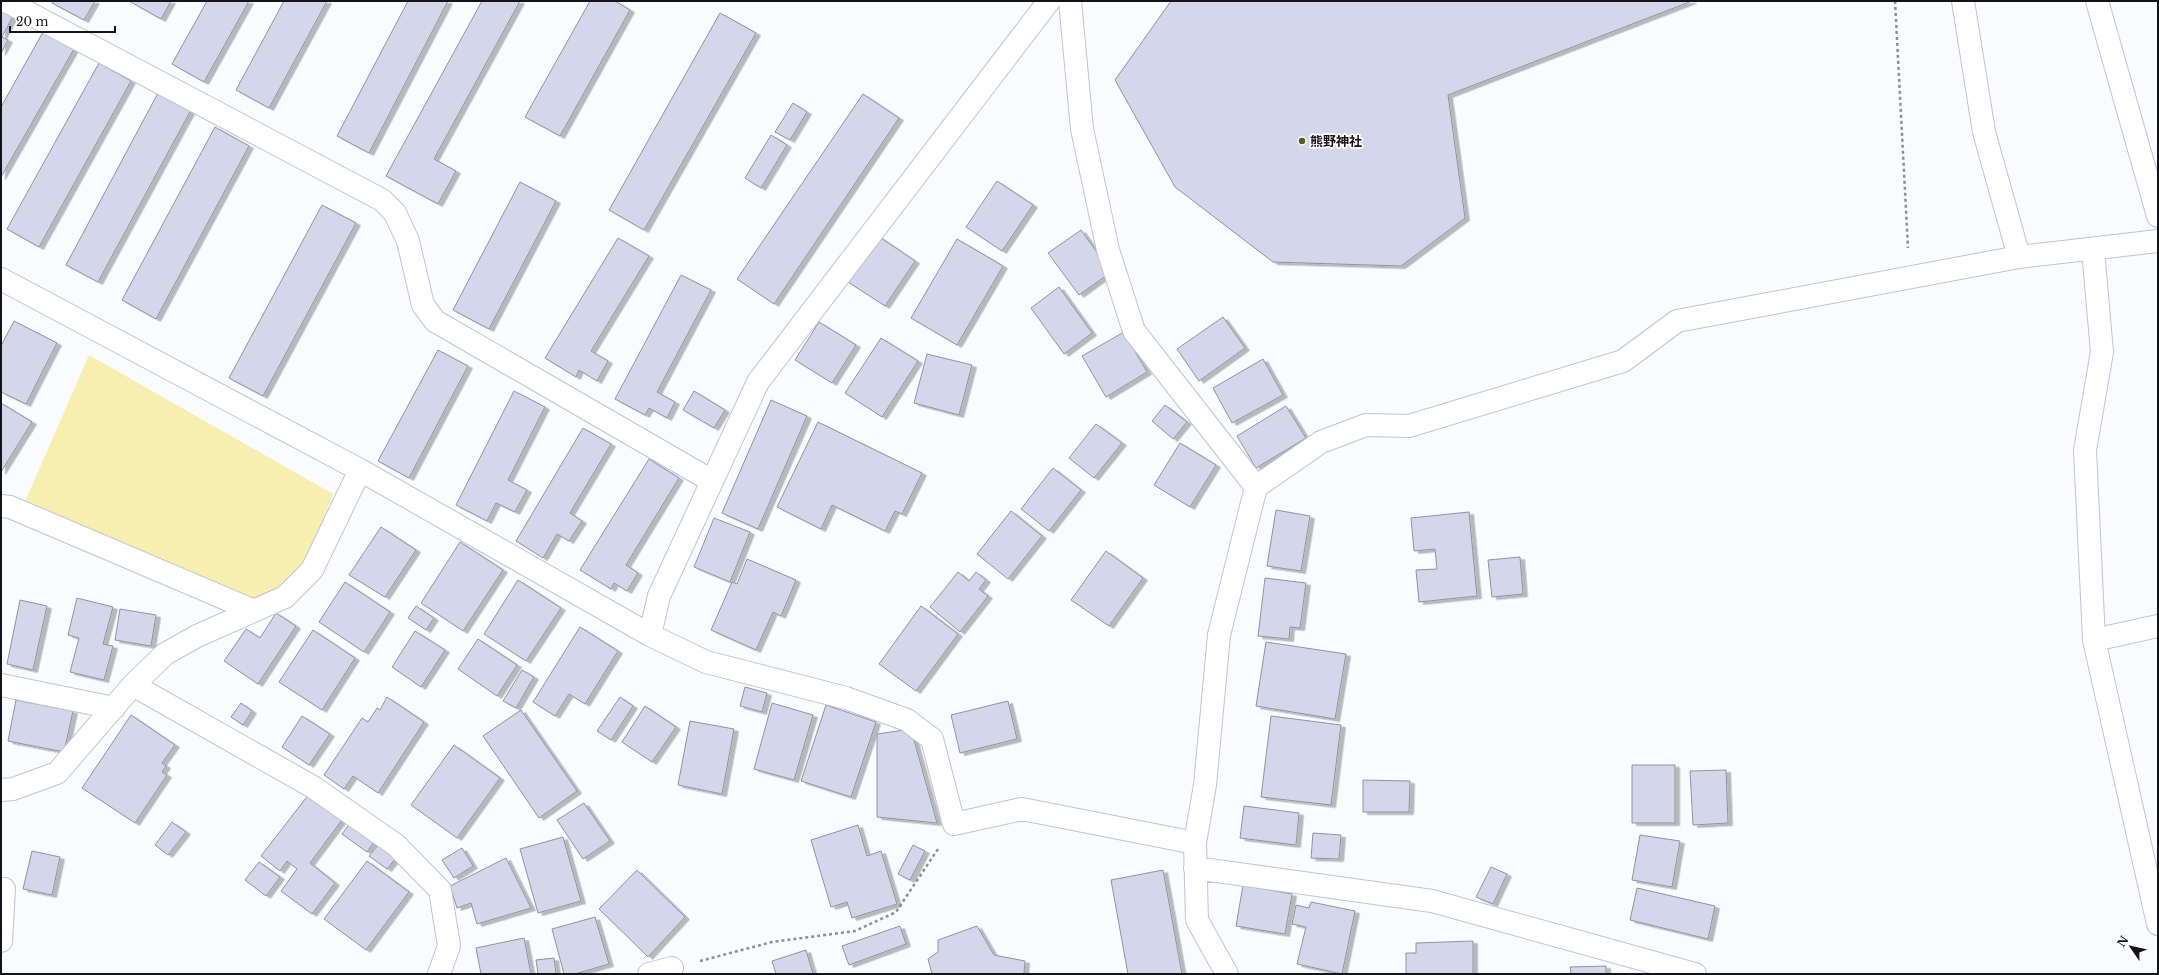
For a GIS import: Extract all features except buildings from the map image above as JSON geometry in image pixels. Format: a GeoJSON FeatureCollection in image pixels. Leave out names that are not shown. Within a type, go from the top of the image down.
{"type":"FeatureCollection","features":[{"type":"Feature","properties":{"kind":"street"},"geometry":{"type":"LineString","coordinates":[[6,1],[382,200],[395,213],[408,240],[423,305],[435,321],[712,481]]}},
{"type":"Feature","properties":{"kind":"street"},"geometry":{"type":"LineString","coordinates":[[650,635],[659,596],[758,382],[1049,1]]}},
{"type":"Feature","properties":{"kind":"street"},"geometry":{"type":"LineString","coordinates":[[1070,1],[1082,129],[1108,250],[1134,331],[1256,487]]}},
{"type":"Feature","properties":{"kind":"street"},"geometry":{"type":"LineString","coordinates":[[1963,1],[1984,132],[2019,257]]}},
{"type":"Feature","properties":{"kind":"street"},"geometry":{"type":"LineString","coordinates":[[2097,1],[2158,216]]}},
{"type":"Feature","properties":{"kind":"street"},"geometry":{"type":"LineString","coordinates":[[1227,974],[1197,920],[1194,843],[1205,785],[1219,635],[1256,487],[1321,442],[1366,425],[1409,426],[1623,361],[1677,321],[2019,257],[2093,250],[2158,241]]}},
{"type":"Feature","properties":{"kind":"street"},"geometry":{"type":"LineString","coordinates":[[2093,250],[2102,352],[2085,450],[2094,640],[2158,924]]}},
{"type":"Feature","properties":{"kind":"street"},"geometry":{"type":"LineString","coordinates":[[1,279],[360,470],[650,635],[706,662],[846,698],[907,720],[932,739],[954,824],[1022,809],[1194,843]]}},
{"type":"Feature","properties":{"kind":"street"},"geometry":{"type":"LineString","coordinates":[[1,790],[13,789],[57,773],[133,685],[165,654],[197,636],[252,610],[285,598],[312,570],[360,470]]}},
{"type":"Feature","properties":{"kind":"street"},"geometry":{"type":"LineString","coordinates":[[1,506],[10,507],[252,610]]}},
{"type":"Feature","properties":{"kind":"street"},"geometry":{"type":"LineString","coordinates":[[2094,640],[2158,626]]}},
{"type":"Feature","properties":{"kind":"street"},"geometry":{"type":"LineString","coordinates":[[133,685],[314,787],[396,845],[440,890],[449,946],[439,974]]}},
{"type":"Feature","properties":{"kind":"street"},"geometry":{"type":"LineString","coordinates":[[1,686],[114,708]]}},
{"type":"Feature","properties":{"kind":"street"},"geometry":{"type":"LineString","coordinates":[[1195,868],[1432,901],[1695,974]]}},
{"type":"Feature","properties":{"kind":"street"},"geometry":{"type":"LineString","coordinates":[[1,941],[4,889]]}},
{"type":"Feature","properties":{"kind":"street"},"geometry":{"type":"LineString","coordinates":[[649,974],[672,968]]}},
{"type":"Feature","properties":{"kind":"path"},"geometry":{"type":"LineString","coordinates":[[1894,1],[1910,278]]}},
{"type":"Feature","properties":{"kind":"path"},"geometry":{"type":"LineString","coordinates":[[672,968],[772,942],[856,931],[896,912],[954,824]]}},
{"type":"Feature","properties":{"kind":"shaded area"},"geometry":{"type":"Polygon","coordinates":[[[89,355],[333,494],[306,565],[253,607],[20,513],[89,355]]]}},
{"type":"Feature","properties":{"kind":"place","name":"熊野神社"},"geometry":{"type":"Point","coordinates":[1302,141]}}]}
